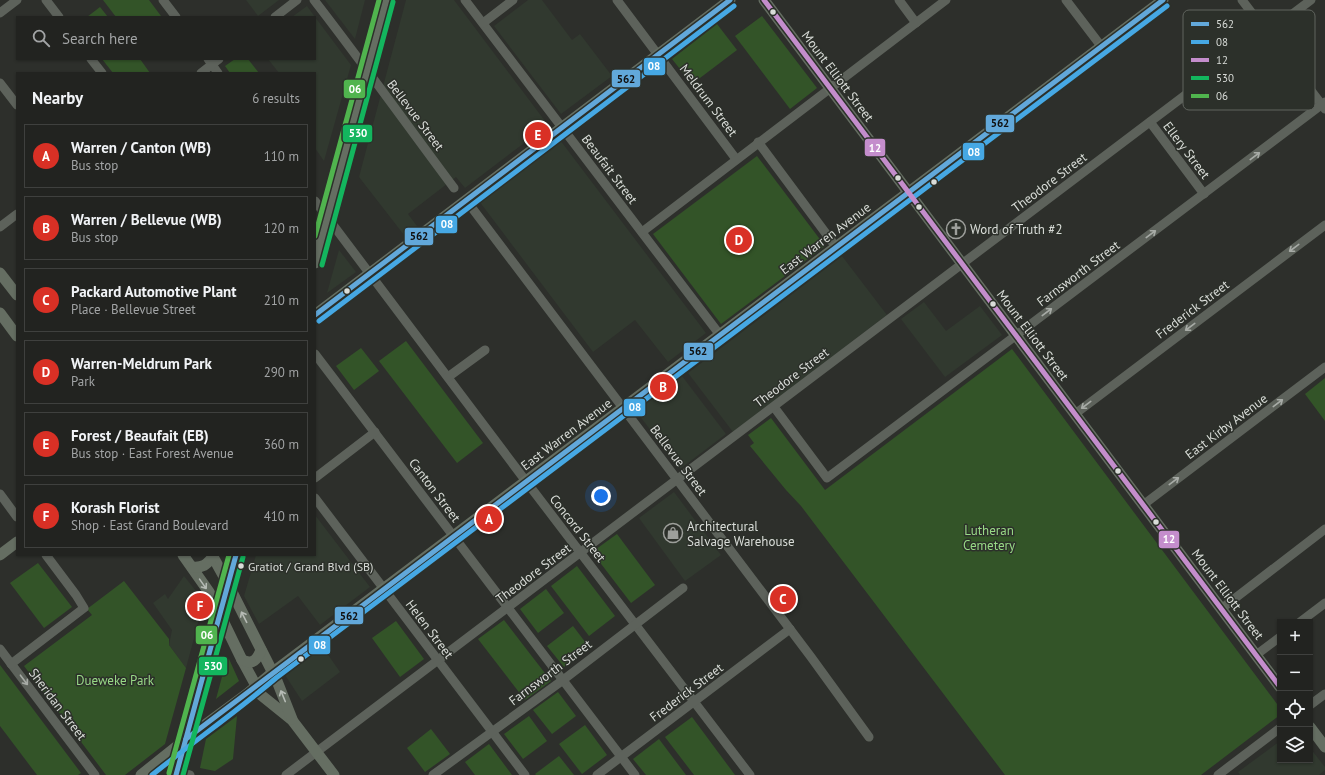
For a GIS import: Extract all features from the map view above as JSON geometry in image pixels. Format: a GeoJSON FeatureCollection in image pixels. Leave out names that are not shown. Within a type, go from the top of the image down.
{"type":"FeatureCollection","features":[{"type":"Feature","properties":{"kind":"main road"},"geometry":{"type":"LineString","coordinates":[[316,259],[386,0]]}},
{"type":"Feature","properties":{"kind":"main road"},"geometry":{"type":"LineString","coordinates":[[316,314],[730,0]]}},
{"type":"Feature","properties":{"kind":"main road","name":"Mount Elliott Street"},"geometry":{"type":"LineString","coordinates":[[764,0],[1277,683]]}},
{"type":"Feature","properties":{"kind":"main road","name":"East Warren Avenue"},"geometry":{"type":"LineString","coordinates":[[141,775],[272,673],[1101,46],[1156,2]]}},
{"type":"Feature","properties":{"kind":"main road"},"geometry":{"type":"LineString","coordinates":[[0,273],[16,294]]}},
{"type":"Feature","properties":{"kind":"main road"},"geometry":{"type":"LineString","coordinates":[[0,313],[16,335]]}},
{"type":"Feature","properties":{"kind":"main road"},"geometry":{"type":"LineString","coordinates":[[0,555],[16,543]]}},
{"type":"Feature","properties":{"kind":"main road"},"geometry":{"type":"LineString","coordinates":[[184,556],[209,592],[261,695],[292,720]]}},
{"type":"Feature","properties":{"kind":"main road"},"geometry":{"type":"LineString","coordinates":[[192,567],[200,568],[204,566],[212,556],[228,584],[261,650],[292,720],[334,775]]}},
{"type":"Feature","properties":{"kind":"main road"},"geometry":{"type":"LineString","coordinates":[[177,773],[236,556]]}},
{"type":"Feature","properties":{"kind":"main road"},"geometry":{"type":"LineString","coordinates":[[242,660],[253,662],[258,657],[261,650]]}},
{"type":"Feature","properties":{"kind":"main road"},"geometry":{"type":"LineString","coordinates":[[1313,731],[1325,747]]}},
{"type":"Feature","properties":{"kind":"street"},"geometry":{"type":"LineString","coordinates":[[0,13],[17,0]]}},
{"type":"Feature","properties":{"kind":"street"},"geometry":{"type":"LineString","coordinates":[[46,0],[58,16]]}},
{"type":"Feature","properties":{"kind":"street"},"geometry":{"type":"LineString","coordinates":[[163,0],[175,16]]}},
{"type":"Feature","properties":{"kind":"street"},"geometry":{"type":"LineString","coordinates":[[276,16],[297,0]]}},
{"type":"Feature","properties":{"kind":"street","name":"Bellevue Street"},"geometry":{"type":"LineString","coordinates":[[314,0],[368,70],[380,89],[454,188]]}},
{"type":"Feature","properties":{"kind":"street","name":"Beaufait Street"},"geometry":{"type":"LineString","coordinates":[[465,0],[720,335]]}},
{"type":"Feature","properties":{"kind":"street"},"geometry":{"type":"LineString","coordinates":[[483,23],[514,0]]}},
{"type":"Feature","properties":{"kind":"street","name":"Meldrum Street"},"geometry":{"type":"LineString","coordinates":[[617,0],[736,159]]}},
{"type":"Feature","properties":{"kind":"street"},"geometry":{"type":"LineString","coordinates":[[899,0],[916,23]]}},
{"type":"Feature","properties":{"kind":"street"},"geometry":{"type":"LineString","coordinates":[[642,232],[946,0]]}},
{"type":"Feature","properties":{"kind":"street"},"geometry":{"type":"LineString","coordinates":[[1066,0],[1101,46]]}},
{"type":"Feature","properties":{"kind":"street"},"geometry":{"type":"LineString","coordinates":[[1242,0],[1250,10]]}},
{"type":"Feature","properties":{"kind":"street","name":"Theodore Street"},"geometry":{"type":"LineString","coordinates":[[1299,10],[1312,0]]}},
{"type":"Feature","properties":{"kind":"street"},"geometry":{"type":"LineString","coordinates":[[93,60],[101,72]]}},
{"type":"Feature","properties":{"kind":"street"},"geometry":{"type":"LineString","coordinates":[[202,72],[213,61],[218,72]]}},
{"type":"Feature","properties":{"kind":"street"},"geometry":{"type":"LineString","coordinates":[[0,83],[16,104]]}},
{"type":"Feature","properties":{"kind":"street"},"geometry":{"type":"LineString","coordinates":[[1315,94],[1324,106]]}},
{"type":"Feature","properties":{"kind":"street","name":"Theodore Street"},"geometry":{"type":"LineString","coordinates":[[286,775],[1183,97]]}},
{"type":"Feature","properties":{"kind":"street","name":"Farnsworth Street"},"geometry":{"type":"LineString","coordinates":[[774,407],[827,478],[1204,194],[1324,106]]}},
{"type":"Feature","properties":{"kind":"street","name":"Ellery Street"},"geometry":{"type":"LineString","coordinates":[[1150,122],[1204,194]]}},
{"type":"Feature","properties":{"kind":"street"},"geometry":{"type":"LineString","coordinates":[[758,142],[836,247]]}},
{"type":"Feature","properties":{"kind":"street","name":"Bellevue Street"},"geometry":{"type":"LineString","coordinates":[[466,200],[869,736]]}},
{"type":"Feature","properties":{"kind":"street","name":"Concord Street"},"geometry":{"type":"LineString","coordinates":[[316,202],[526,482],[750,775]]}},
{"type":"Feature","properties":{"kind":"street"},"geometry":{"type":"LineString","coordinates":[[0,226],[16,215]]}},
{"type":"Feature","properties":{"kind":"street","name":"Frederick Street"},"geometry":{"type":"LineString","coordinates":[[1075,414],[1325,225]]}},
{"type":"Feature","properties":{"kind":"street"},"geometry":{"type":"LineString","coordinates":[[448,377],[486,350]]}},
{"type":"Feature","properties":{"kind":"street","name":"Canton Street"},"geometry":{"type":"LineString","coordinates":[[316,355],[635,775]]}},
{"type":"Feature","properties":{"kind":"street","name":"East Kirby Avenue"},"geometry":{"type":"LineString","coordinates":[[1143,505],[1325,367]]}},
{"type":"Feature","properties":{"kind":"street"},"geometry":{"type":"LineString","coordinates":[[316,477],[375,432]]}},
{"type":"Feature","properties":{"kind":"street"},"geometry":{"type":"LineString","coordinates":[[0,494],[16,516]]}},
{"type":"Feature","properties":{"kind":"street","name":"Helen Street"},"geometry":{"type":"LineString","coordinates":[[316,499],[525,775]]}},
{"type":"Feature","properties":{"kind":"street"},"geometry":{"type":"LineString","coordinates":[[1221,609],[1325,529]]}},
{"type":"Feature","properties":{"kind":"street"},"geometry":{"type":"LineString","coordinates":[[11,664],[84,608],[47,556]]}},
{"type":"Feature","properties":{"kind":"street","name":"Farnsworth Street"},"geometry":{"type":"LineString","coordinates":[[433,775],[563,680],[683,588]]}},
{"type":"Feature","properties":{"kind":"street"},"geometry":{"type":"LineString","coordinates":[[1304,619],[1325,603]]}},
{"type":"Feature","properties":{"kind":"street","name":"Frederick Street"},"geometry":{"type":"LineString","coordinates":[[597,775],[790,629]]}},
{"type":"Feature","properties":{"kind":"street"},"geometry":{"type":"LineString","coordinates":[[1256,655],[1277,639]]}},
{"type":"Feature","properties":{"kind":"street","name":"Sheridan Street"},"geometry":{"type":"LineString","coordinates":[[0,649],[95,775]]}},
{"type":"Feature","properties":{"kind":"street"},"geometry":{"type":"LineString","coordinates":[[1313,703],[1325,694]]}},
{"type":"Feature","properties":{"kind":"street"},"geometry":{"type":"LineString","coordinates":[[1218,775],[1277,730]]}},
{"type":"Feature","properties":{"kind":"street"},"geometry":{"type":"LineString","coordinates":[[177,773],[190,775]]}},
{"type":"Feature","properties":{"kind":"shaded area"},"geometry":{"type":"Polygon","coordinates":[[[246,0],[279,0],[258,16],[246,0]]]}},
{"type":"Feature","properties":{"kind":"shaded area"},"geometry":{"type":"Polygon","coordinates":[[[325,0],[365,0],[355,39],[325,0]]]}},
{"type":"Feature","properties":{"kind":"shaded area"},"geometry":{"type":"Polygon","coordinates":[[[406,0],[454,0],[548,125],[465,188],[456,177],[408,214],[417,226],[404,235],[359,177],[406,0]]]}},
{"type":"Feature","properties":{"kind":"shaded area"},"geometry":{"type":"Polygon","coordinates":[[[528,0],[542,0],[572,40],[580,34],[612,76],[561,114],[494,26],[528,0]]]}},
{"type":"Feature","properties":{"kind":"shaded area"},"geometry":{"type":"Polygon","coordinates":[[[307,6],[314,16],[293,16],[307,6]]]}},
{"type":"Feature","properties":{"kind":"shaded area"},"geometry":{"type":"Polygon","coordinates":[[[316,18],[351,65],[324,161],[316,149],[316,72],[278,72],[269,60],[316,60],[316,18]]]}},
{"type":"Feature","properties":{"kind":"shaded area"},"geometry":{"type":"Polygon","coordinates":[[[560,140],[706,333],[668,362],[635,320],[593,352],[479,201],[560,140]]]}},
{"type":"Feature","properties":{"kind":"shaded area"},"geometry":{"type":"Polygon","coordinates":[[[339,250],[356,272],[327,293],[339,250]]]}},
{"type":"Feature","properties":{"kind":"shaded area"},"geometry":{"type":"Polygon","coordinates":[[[842,256],[887,315],[733,432],[688,373],[842,256]]]}},
{"type":"Feature","properties":{"kind":"shaded area"},"geometry":{"type":"Polygon","coordinates":[[[924,302],[946,331],[980,306],[1002,335],[945,377],[901,319],[924,302]]]}},
{"type":"Feature","properties":{"kind":"shaded area"},"geometry":{"type":"Polygon","coordinates":[[[682,376],[726,434],[680,469],[636,411],[682,376]]]}},
{"type":"Feature","properties":{"kind":"shaded area"},"geometry":{"type":"Polygon","coordinates":[[[674,492],[721,555],[685,581],[639,518],[674,492]]]}},
{"type":"Feature","properties":{"kind":"shaded area"},"geometry":{"type":"Polygon","coordinates":[[[316,516],[370,587],[320,625],[298,596],[259,624],[244,596],[256,556],[316,556],[316,516]]]}},
{"type":"Feature","properties":{"kind":"shaded area"},"geometry":{"type":"Polygon","coordinates":[[[184,576],[204,601],[186,668],[169,645],[172,630],[153,603],[165,594],[168,599],[184,576]]]}},
{"type":"Feature","properties":{"kind":"shaded area"},"geometry":{"type":"Polygon","coordinates":[[[322,646],[340,672],[302,701],[285,675],[322,646]]]}},
{"type":"Feature","properties":{"kind":"shaded area"},"geometry":{"type":"Polygon","coordinates":[[[1277,743],[1277,763],[1313,763],[1313,752],[1325,767],[1325,770],[1319,775],[1240,775],[1238,772],[1277,743]]]}},
{"type":"Feature","properties":{"kind":"green space"},"geometry":{"type":"Polygon","coordinates":[[[103,0],[149,0],[161,16],[115,16],[103,0]]]}},
{"type":"Feature","properties":{"kind":"green space"},"geometry":{"type":"Polygon","coordinates":[[[100,7],[107,16],[88,16],[100,7]]]}},
{"type":"Feature","properties":{"kind":"green space"},"geometry":{"type":"Polygon","coordinates":[[[762,16],[817,88],[790,109],[735,36],[762,16]]]}},
{"type":"Feature","properties":{"kind":"green space"},"geometry":{"type":"Polygon","coordinates":[[[717,24],[737,50],[692,84],[672,59],[717,24]]]}},
{"type":"Feature","properties":{"kind":"green space"},"geometry":{"type":"Polygon","coordinates":[[[103,60],[141,60],[149,72],[112,72],[103,60]]]}},
{"type":"Feature","properties":{"kind":"green space"},"geometry":{"type":"Polygon","coordinates":[[[234,60],[249,60],[258,72],[229,72],[225,66],[234,60]]]}},
{"type":"Feature","properties":{"kind":"green space"},"geometry":{"type":"Polygon","coordinates":[[[757,156],[825,246],[721,324],[653,234],[757,156]]]}},
{"type":"Feature","properties":{"kind":"green space"},"geometry":{"type":"Polygon","coordinates":[[[406,341],[483,443],[457,463],[379,361],[406,341]]]}},
{"type":"Feature","properties":{"kind":"green space"},"geometry":{"type":"Polygon","coordinates":[[[361,348],[379,371],[354,390],[336,366],[361,348]]]}},
{"type":"Feature","properties":{"kind":"green space","name":"Lutheran Cemetery"},"geometry":{"type":"Polygon","coordinates":[[[1012,349],[1277,704],[1277,717],[1201,775],[1005,775],[801,506],[750,446],[754,443],[748,435],[771,418],[825,490],[1012,349]]]}},
{"type":"Feature","properties":{"kind":"green space"},"geometry":{"type":"Polygon","coordinates":[[[1325,378],[1325,421],[1305,394],[1325,378]]]}},
{"type":"Feature","properties":{"kind":"green space"},"geometry":{"type":"Polygon","coordinates":[[[617,534],[655,585],[631,603],[592,552],[617,534]]]}},
{"type":"Feature","properties":{"kind":"green space"},"geometry":{"type":"Polygon","coordinates":[[[38,563],[72,607],[44,628],[10,583],[38,563]]]}},
{"type":"Feature","properties":{"kind":"green space"},"geometry":{"type":"Polygon","coordinates":[[[577,566],[615,616],[589,636],[551,586],[577,566]]]}},
{"type":"Feature","properties":{"kind":"green space","name":"Dueweke Park"},"geometry":{"type":"Polygon","coordinates":[[[124,581],[169,639],[169,645],[186,668],[165,744],[125,775],[106,775],[24,666],[92,615],[87,609],[124,581]]]}},
{"type":"Feature","properties":{"kind":"green space"},"geometry":{"type":"Polygon","coordinates":[[[546,589],[564,613],[538,633],[520,609],[546,589]]]}},
{"type":"Feature","properties":{"kind":"green space"},"geometry":{"type":"Polygon","coordinates":[[[504,620],[551,681],[525,700],[478,639],[504,620]]]}},
{"type":"Feature","properties":{"kind":"green space"},"geometry":{"type":"Polygon","coordinates":[[[396,621],[424,659],[400,677],[372,638],[396,621]]]}},
{"type":"Feature","properties":{"kind":"green space"},"geometry":{"type":"Polygon","coordinates":[[[573,626],[589,647],[564,667],[547,646],[573,626]]]}},
{"type":"Feature","properties":{"kind":"green space"},"geometry":{"type":"Polygon","coordinates":[[[227,658],[229,659],[239,681],[216,699],[227,658]]]}},
{"type":"Feature","properties":{"kind":"green space"},"geometry":{"type":"Polygon","coordinates":[[[0,665],[81,773],[78,775],[37,775],[0,726],[0,665]]]}},
{"type":"Feature","properties":{"kind":"green space"},"geometry":{"type":"Polygon","coordinates":[[[558,692],[576,716],[552,734],[533,710],[558,692]]]}},
{"type":"Feature","properties":{"kind":"green space"},"geometry":{"type":"Polygon","coordinates":[[[237,716],[233,759],[215,771],[200,768],[206,739],[237,716]]]}},
{"type":"Feature","properties":{"kind":"green space"},"geometry":{"type":"Polygon","coordinates":[[[529,716],[547,741],[523,759],[504,734],[529,716]]]}},
{"type":"Feature","properties":{"kind":"green space"},"geometry":{"type":"Polygon","coordinates":[[[692,717],[735,775],[694,775],[665,737],[692,717]]]}},
{"type":"Feature","properties":{"kind":"green space"},"geometry":{"type":"Polygon","coordinates":[[[585,725],[607,755],[582,774],[559,744],[585,725]]]}},
{"type":"Feature","properties":{"kind":"green space"},"geometry":{"type":"Polygon","coordinates":[[[431,729],[450,754],[425,772],[407,748],[431,729]]]}},
{"type":"Feature","properties":{"kind":"green space"},"geometry":{"type":"Polygon","coordinates":[[[659,739],[686,775],[646,775],[633,759],[659,739]]]}},
{"type":"Feature","properties":{"kind":"green space"},"geometry":{"type":"Polygon","coordinates":[[[489,744],[512,775],[475,775],[465,762],[489,744]]]}},
{"type":"Feature","properties":{"kind":"green space"},"geometry":{"type":"Polygon","coordinates":[[[559,756],[574,775],[535,774],[559,756]]]}},
{"type":"Feature","properties":{"kind":"transit line","name":"06"},"geometry":{"type":"LineString","coordinates":[[316,232],[379,0]]}},
{"type":"Feature","properties":{"kind":"transit line","name":"562"},"geometry":{"type":"LineString","coordinates":[[316,314],[730,0]]}},
{"type":"Feature","properties":{"kind":"transit line","name":"12"},"geometry":{"type":"LineString","coordinates":[[764,0],[1277,683]]}},
{"type":"Feature","properties":{"kind":"transit line","name":"562"},"geometry":{"type":"LineString","coordinates":[[186,739],[1163,0]]}},
{"type":"Feature","properties":{"kind":"transit line","name":"530"},"geometry":{"type":"LineString","coordinates":[[322,265],[393,2]]}},
{"type":"Feature","properties":{"kind":"transit line","name":"08"},"geometry":{"type":"LineString","coordinates":[[319,321],[734,6]]}},
{"type":"Feature","properties":{"kind":"transit line","name":"08"},"geometry":{"type":"LineString","coordinates":[[152,775],[246,703],[276,678],[1167,6]]}},
{"type":"Feature","properties":{"kind":"transit line","name":"06"},"geometry":{"type":"LineString","coordinates":[[169,773],[229,556]]}},
{"type":"Feature","properties":{"kind":"transit line","name":"562"},"geometry":{"type":"LineString","coordinates":[[176,775],[236,556]]}},
{"type":"Feature","properties":{"kind":"transit line","name":"530"},"geometry":{"type":"LineString","coordinates":[[183,775],[243,557]]}},
{"type":"Feature","properties":{"kind":"place","name":"Forest / Beaufait (EB)"},"geometry":{"type":"Point","coordinates":[538,135]}},
{"type":"Feature","properties":{"kind":"place","name":"Word of Truth #2"},"geometry":{"type":"Point","coordinates":[956,229]}},
{"type":"Feature","properties":{"kind":"place","name":"Warren-Meldrum Park"},"geometry":{"type":"Point","coordinates":[739,240]}},
{"type":"Feature","properties":{"kind":"place","name":"Warren / Bellevue (WB)"},"geometry":{"type":"Point","coordinates":[663,387]}},
{"type":"Feature","properties":{"kind":"place","name":"Warren / Canton (WB)"},"geometry":{"type":"Point","coordinates":[489,519]}},
{"type":"Feature","properties":{"kind":"place","name":"Architectural Salvage Warehouse"},"geometry":{"type":"Point","coordinates":[673,533]}},
{"type":"Feature","properties":{"kind":"place","name":"Gratiot / Grand Blvd (SB)"},"geometry":{"type":"Point","coordinates":[241,566]}},
{"type":"Feature","properties":{"kind":"place","name":"Packard Automotive Plant"},"geometry":{"type":"Point","coordinates":[783,599]}},
{"type":"Feature","properties":{"kind":"place","name":"Korash Florist"},"geometry":{"type":"Point","coordinates":[200,606]}}]}
